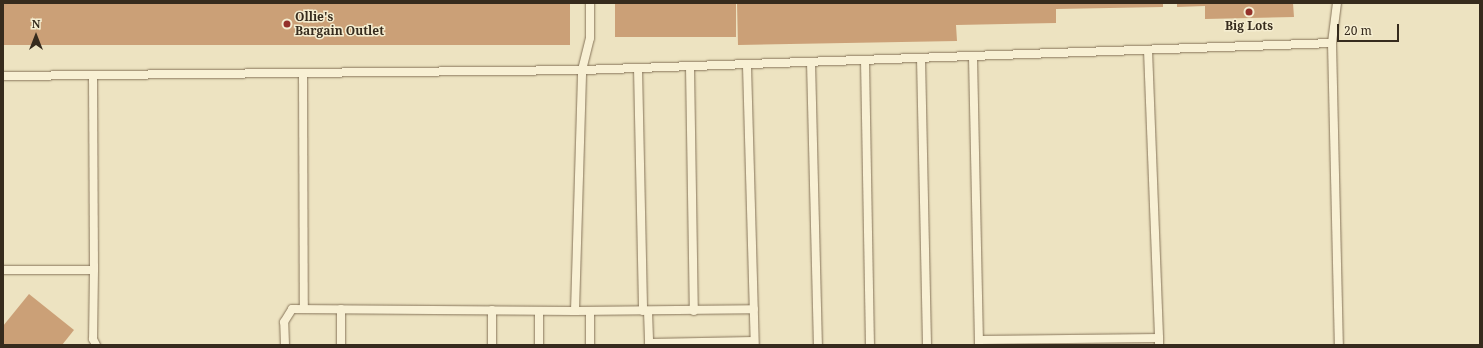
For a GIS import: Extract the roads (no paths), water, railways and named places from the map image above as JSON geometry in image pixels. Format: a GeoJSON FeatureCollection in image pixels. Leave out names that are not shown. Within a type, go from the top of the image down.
{"type":"FeatureCollection","features":[{"type":"Feature","properties":{"kind":"lane"},"geometry":{"type":"LineString","coordinates":[[575,311],[582,70],[590,38],[590,3]]}},
{"type":"Feature","properties":{"kind":"lane"},"geometry":{"type":"LineString","coordinates":[[1337,3],[1332,44],[1339,345]]}},
{"type":"Feature","properties":{"kind":"lane"},"geometry":{"type":"LineString","coordinates":[[3,76],[93,77],[582,70],[747,66],[811,62],[1332,44]]}},
{"type":"Feature","properties":{"kind":"lane"},"geometry":{"type":"LineString","coordinates":[[973,57],[979,342],[1159,342],[1148,50]]}},
{"type":"Feature","properties":{"kind":"lane"},"geometry":{"type":"LineString","coordinates":[[921,58],[928,345]]}},
{"type":"Feature","properties":{"kind":"lane"},"geometry":{"type":"LineString","coordinates":[[865,60],[870,345]]}},
{"type":"Feature","properties":{"kind":"lane"},"geometry":{"type":"LineString","coordinates":[[811,62],[818,345]]}},
{"type":"Feature","properties":{"kind":"lane"},"geometry":{"type":"LineString","coordinates":[[638,68],[646,311],[649,344],[754,343],[747,66]]}},
{"type":"Feature","properties":{"kind":"lane"},"geometry":{"type":"LineString","coordinates":[[690,67],[694,311]]}},
{"type":"Feature","properties":{"kind":"lane"},"geometry":{"type":"LineString","coordinates":[[303,74],[304,309]]}},
{"type":"Feature","properties":{"kind":"lane"},"geometry":{"type":"LineString","coordinates":[[93,77],[93,339],[96,345]]}},
{"type":"Feature","properties":{"kind":"lane"},"geometry":{"type":"LineString","coordinates":[[3,270],[94,270]]}},
{"type":"Feature","properties":{"kind":"lane"},"geometry":{"type":"LineString","coordinates":[[285,345],[284,322],[292,309],[694,311],[754,309]]}},
{"type":"Feature","properties":{"kind":"lane"},"geometry":{"type":"LineString","coordinates":[[341,309],[341,345]]}},
{"type":"Feature","properties":{"kind":"lane"},"geometry":{"type":"LineString","coordinates":[[492,310],[492,345]]}},
{"type":"Feature","properties":{"kind":"lane"},"geometry":{"type":"LineString","coordinates":[[539,311],[539,345]]}},
{"type":"Feature","properties":{"kind":"lane"},"geometry":{"type":"LineString","coordinates":[[590,311],[590,345]]}},
{"type":"Feature","properties":{"kind":"place","name":"Big Lots"},"geometry":{"type":"Point","coordinates":[1249,12]}},
{"type":"Feature","properties":{"kind":"place","name":"Ollie's Bargain Outlet"},"geometry":{"type":"Point","coordinates":[287,24]}}]}
